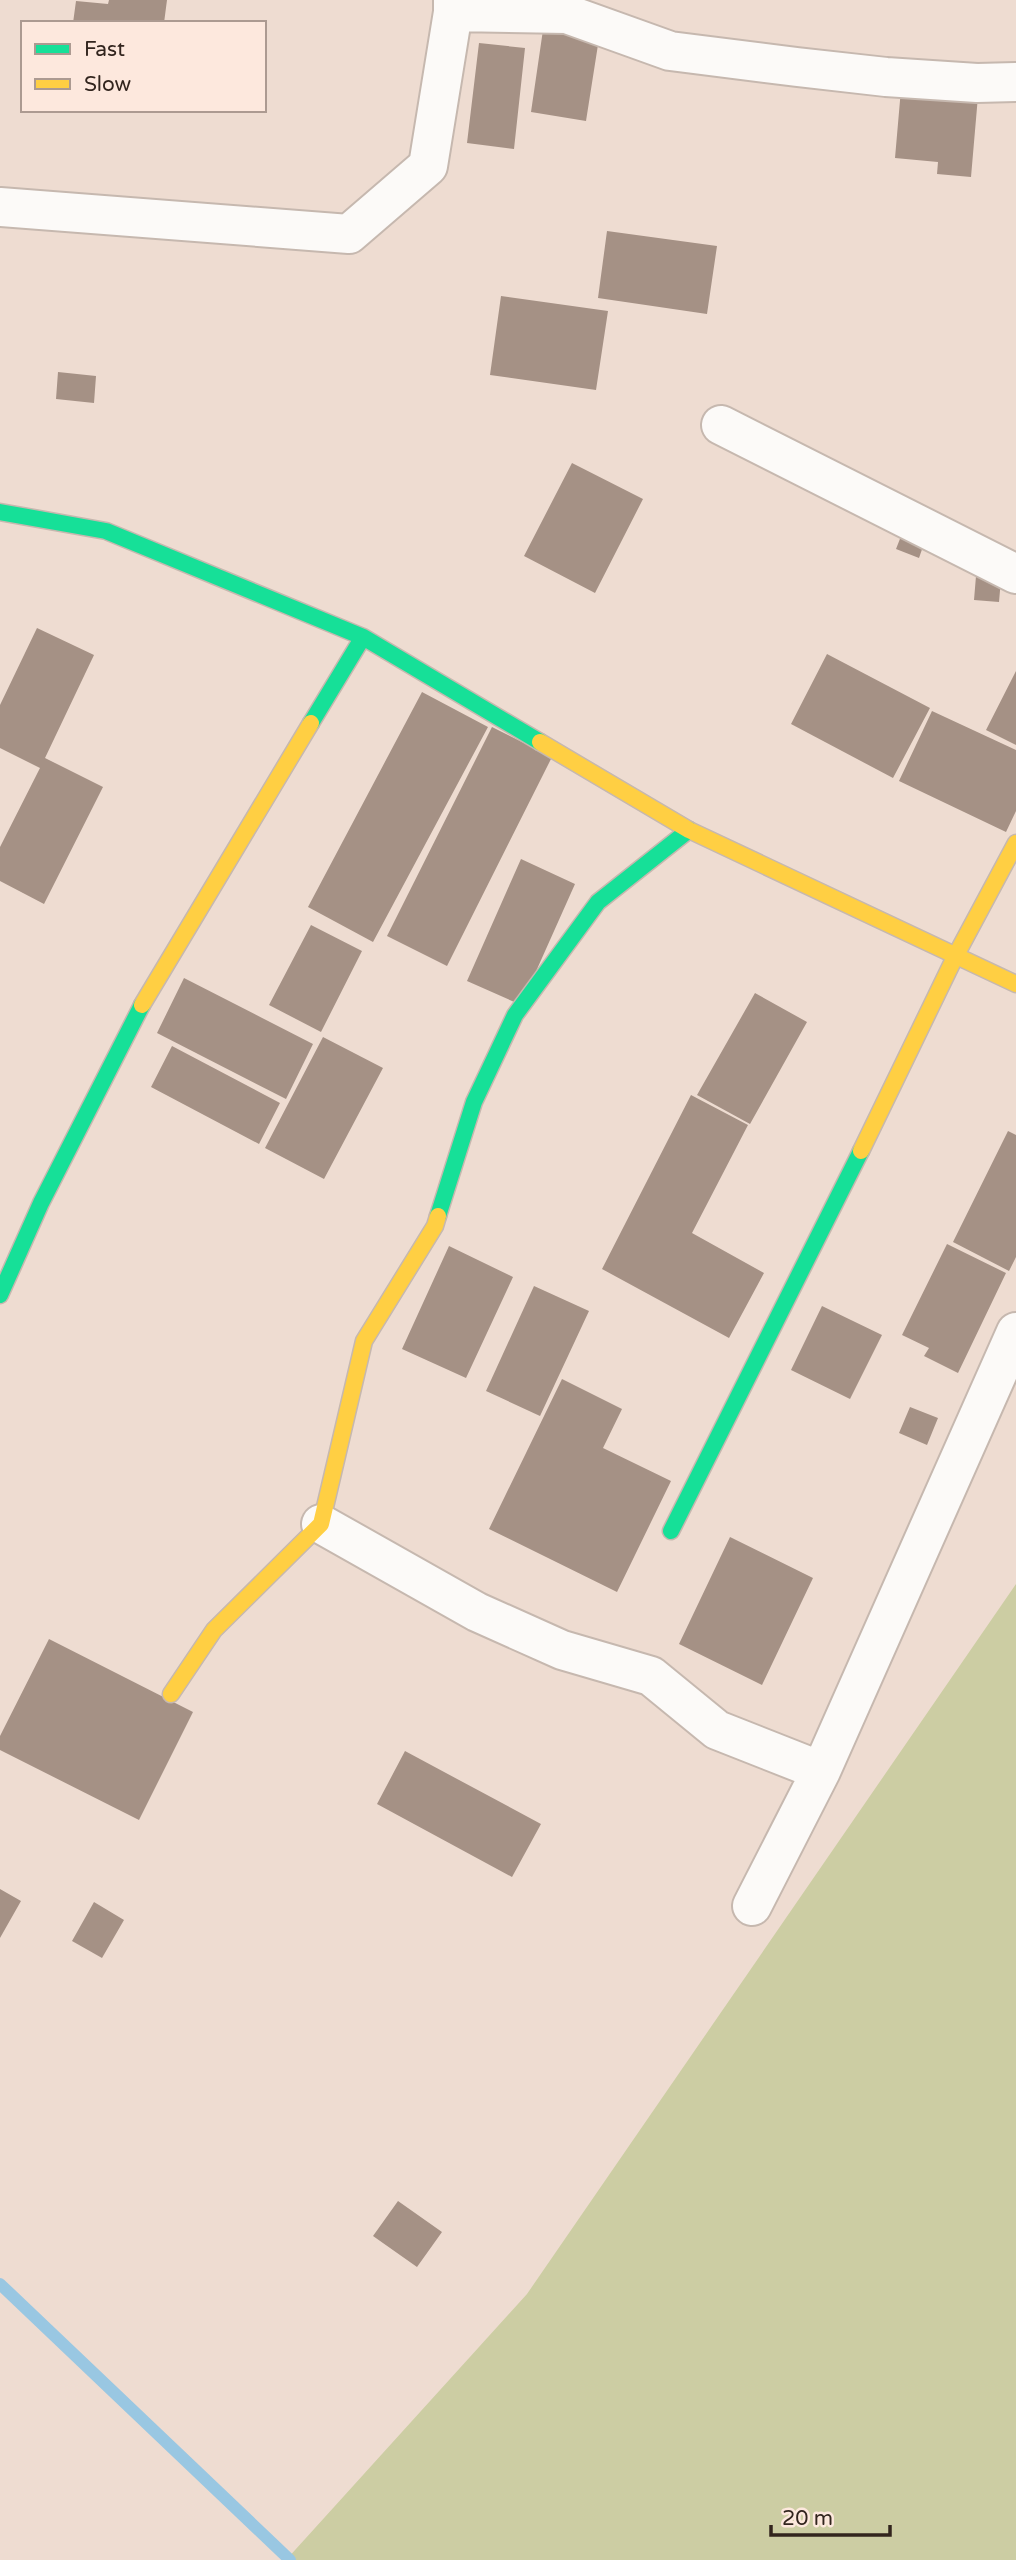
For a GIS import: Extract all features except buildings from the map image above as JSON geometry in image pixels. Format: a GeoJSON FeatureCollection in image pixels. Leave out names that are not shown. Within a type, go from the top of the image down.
{"type":"FeatureCollection","features":[{"type":"Feature","properties":{"kind":"street"},"geometry":{"type":"LineString","coordinates":[[0,207],[349,234],[428,166],[453,6],[566,14],[670,51],[886,77],[977,83],[1016,82]]}},
{"type":"Feature","properties":{"kind":"street"},"geometry":{"type":"LineString","coordinates":[[722,425],[1016,574]]}},
{"type":"Feature","properties":{"kind":"street"},"geometry":{"type":"LineString","coordinates":[[0,512],[106,531],[363,637],[689,830],[1016,984]]}},
{"type":"Feature","properties":{"kind":"street"},"geometry":{"type":"LineString","coordinates":[[0,1295],[41,1203],[138,1011],[363,637]]}},
{"type":"Feature","properties":{"kind":"street"},"geometry":{"type":"LineString","coordinates":[[171,1694],[214,1630],[321,1524],[364,1341],[435,1226],[474,1102],[515,1015],[598,902],[689,830]]}},
{"type":"Feature","properties":{"kind":"street"},"geometry":{"type":"LineString","coordinates":[[671,1531],[890,1094],[955,957],[1016,843]]}},
{"type":"Feature","properties":{"kind":"street"},"geometry":{"type":"LineString","coordinates":[[752,1906],[821,1771],[1016,1332]]}},
{"type":"Feature","properties":{"kind":"street"},"geometry":{"type":"LineString","coordinates":[[321,1524],[477,1612],[562,1650],[651,1676],[717,1730],[821,1771]]}},
{"type":"Feature","properties":{"kind":"green space"},"geometry":{"type":"Polygon","coordinates":[[[1016,1584],[1016,2560],[286,2560],[527,2294],[1016,1584]]]}},
{"type":"Feature","properties":{"kind":"waterway"},"geometry":{"type":"LineString","coordinates":[[0,2284],[290,2560]]}},
{"type":"Feature","properties":{"kind":"traffic: fast"},"geometry":{"type":"LineString","coordinates":[[0,512],[106,531],[363,637],[540,742]]}},
{"type":"Feature","properties":{"kind":"traffic: fast"},"geometry":{"type":"LineString","coordinates":[[311,723],[363,637]]}},
{"type":"Feature","properties":{"kind":"traffic: fast"},"geometry":{"type":"LineString","coordinates":[[438,1216],[474,1102],[515,1015],[598,902],[689,830]]}},
{"type":"Feature","properties":{"kind":"traffic: fast"},"geometry":{"type":"LineString","coordinates":[[0,1295],[41,1203],[142,1005]]}},
{"type":"Feature","properties":{"kind":"traffic: fast"},"geometry":{"type":"LineString","coordinates":[[671,1531],[861,1151]]}},
{"type":"Feature","properties":{"kind":"traffic: slow"},"geometry":{"type":"LineString","coordinates":[[142,1005],[311,723]]}},
{"type":"Feature","properties":{"kind":"traffic: slow"},"geometry":{"type":"LineString","coordinates":[[540,742],[689,830],[1016,984]]}},
{"type":"Feature","properties":{"kind":"traffic: slow"},"geometry":{"type":"LineString","coordinates":[[861,1151],[955,957],[1016,843]]}},
{"type":"Feature","properties":{"kind":"traffic: slow"},"geometry":{"type":"LineString","coordinates":[[171,1694],[214,1630],[321,1524],[364,1341],[435,1226],[438,1216]]}}]}
